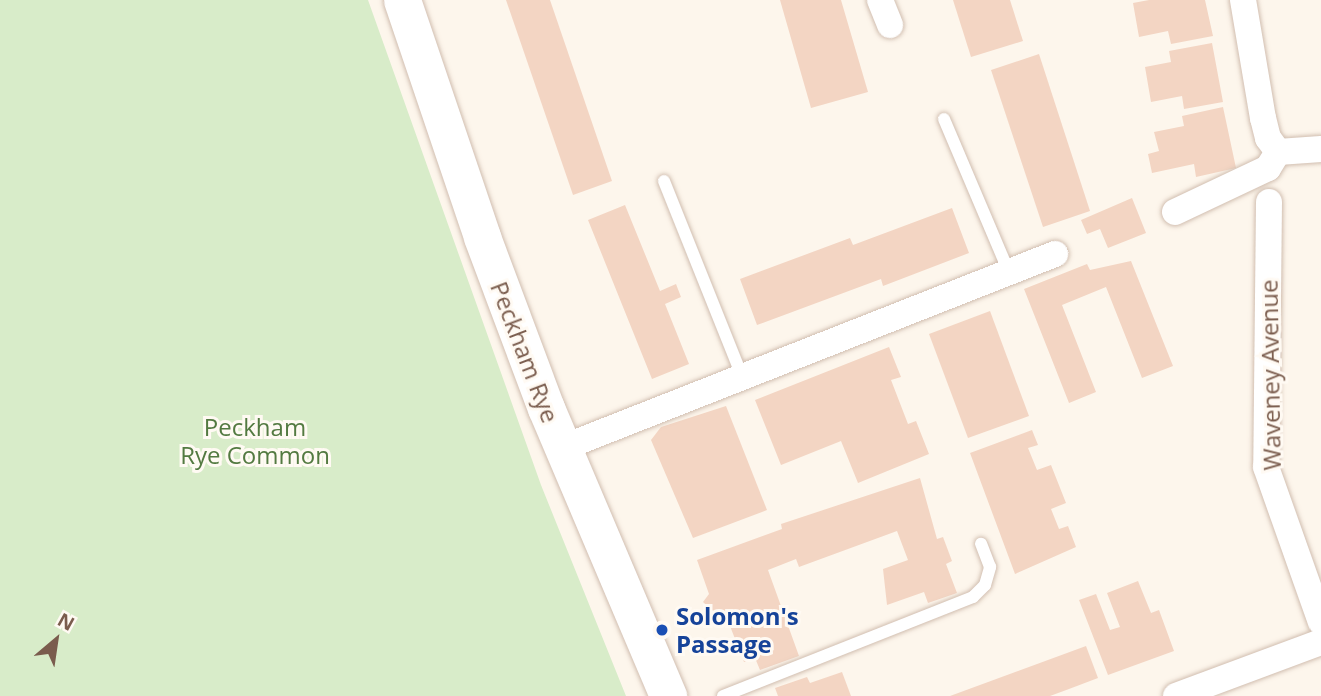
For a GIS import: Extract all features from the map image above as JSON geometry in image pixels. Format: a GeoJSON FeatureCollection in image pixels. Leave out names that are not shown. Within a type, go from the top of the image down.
{"type":"FeatureCollection","features":[{"type":"Feature","properties":{"kind":"street","name":"Peckham Rye"},"geometry":{"type":"LineString","coordinates":[[402,0],[482,237],[562,448],[668,696]]}},
{"type":"Feature","properties":{"kind":"street"},"geometry":{"type":"LineString","coordinates":[[880,0],[890,25]]}},
{"type":"Feature","properties":{"kind":"street"},"geometry":{"type":"LineString","coordinates":[[1243,0],[1263,118],[1268,138],[1278,152]]}},
{"type":"Feature","properties":{"kind":"street"},"geometry":{"type":"LineString","coordinates":[[1278,152],[1321,149]]}},
{"type":"Feature","properties":{"kind":"street"},"geometry":{"type":"LineString","coordinates":[[1175,212],[1268,168],[1278,152]]}},
{"type":"Feature","properties":{"kind":"street","name":"Waveney Avenue"},"geometry":{"type":"LineString","coordinates":[[1269,202],[1266,467],[1321,622]]}},
{"type":"Feature","properties":{"kind":"street"},"geometry":{"type":"LineString","coordinates":[[562,448],[741,374],[1055,254]]}},
{"type":"Feature","properties":{"kind":"street"},"geometry":{"type":"LineString","coordinates":[[1176,696],[1321,642]]}},
{"type":"Feature","properties":{"kind":"lane"},"geometry":{"type":"LineString","coordinates":[[944,119],[1009,272]]}},
{"type":"Feature","properties":{"kind":"lane"},"geometry":{"type":"LineString","coordinates":[[664,181],[741,374]]}},
{"type":"Feature","properties":{"kind":"lane"},"geometry":{"type":"LineString","coordinates":[[723,696],[973,597],[985,585],[990,568],[981,544]]}},
{"type":"Feature","properties":{"kind":"green space","name":"Peckham Rye Common"},"geometry":{"type":"Polygon","coordinates":[[[0,0],[368,0],[541,485],[626,696],[0,696],[0,0]]]}},
{"type":"Feature","properties":{"kind":"building"},"geometry":{"type":"Polygon","coordinates":[[[506,0],[550,0],[612,181],[573,195],[506,0]]]}},
{"type":"Feature","properties":{"kind":"building"},"geometry":{"type":"Polygon","coordinates":[[[780,0],[841,0],[868,92],[811,108],[780,0]]]}},
{"type":"Feature","properties":{"kind":"building"},"geometry":{"type":"Polygon","coordinates":[[[953,0],[1010,0],[1023,41],[971,57],[953,0]]]}},
{"type":"Feature","properties":{"kind":"building"},"geometry":{"type":"Polygon","coordinates":[[[1149,0],[1205,0],[1213,36],[1171,44],[1168,31],[1139,37],[1133,3],[1149,0]]]}},
{"type":"Feature","properties":{"kind":"building"},"geometry":{"type":"Polygon","coordinates":[[[1212,43],[1223,102],[1184,109],[1182,96],[1151,102],[1145,67],[1171,62],[1169,51],[1212,43]]]}},
{"type":"Feature","properties":{"kind":"building"},"geometry":{"type":"Polygon","coordinates":[[[1039,54],[1090,211],[1043,227],[991,70],[1039,54]]]}},
{"type":"Feature","properties":{"kind":"building"},"geometry":{"type":"Polygon","coordinates":[[[1223,107],[1236,168],[1196,177],[1194,164],[1152,173],[1148,154],[1159,151],[1154,132],[1184,126],[1182,116],[1223,107]]]}},
{"type":"Feature","properties":{"kind":"building"},"geometry":{"type":"Polygon","coordinates":[[[1132,198],[1146,233],[1108,248],[1100,229],[1087,234],[1081,220],[1132,198]]]}},
{"type":"Feature","properties":{"kind":"building"},"geometry":{"type":"Polygon","coordinates":[[[625,205],[660,291],[676,284],[681,297],[665,304],[689,364],[652,379],[588,220],[625,205]]]}},
{"type":"Feature","properties":{"kind":"building"},"geometry":{"type":"Polygon","coordinates":[[[952,208],[969,253],[883,286],[881,279],[757,325],[740,279],[850,238],[853,245],[952,208]]]}},
{"type":"Feature","properties":{"kind":"building"},"geometry":{"type":"Polygon","coordinates":[[[1131,261],[1173,366],[1142,378],[1106,287],[1062,305],[1096,392],[1069,403],[1024,289],[1087,264],[1090,270],[1131,261]]]}},
{"type":"Feature","properties":{"kind":"building"},"geometry":{"type":"Polygon","coordinates":[[[990,311],[1029,416],[968,438],[929,334],[990,311]]]}},
{"type":"Feature","properties":{"kind":"building"},"geometry":{"type":"Polygon","coordinates":[[[889,347],[901,377],[891,380],[908,424],[916,421],[929,454],[858,483],[841,441],[781,465],[755,400],[889,347]]]}},
{"type":"Feature","properties":{"kind":"building"},"geometry":{"type":"Polygon","coordinates":[[[726,406],[767,510],[693,538],[651,440],[661,427],[726,406]]]}},
{"type":"Feature","properties":{"kind":"building"},"geometry":{"type":"Polygon","coordinates":[[[1032,430],[1038,445],[1028,448],[1037,470],[1051,465],[1066,503],[1051,509],[1059,529],[1068,526],[1076,547],[1015,574],[970,453],[1032,430]]]}},
{"type":"Feature","properties":{"kind":"building"},"geometry":{"type":"Polygon","coordinates":[[[920,478],[937,539],[943,537],[952,561],[946,564],[957,593],[928,603],[924,592],[887,605],[883,569],[908,560],[897,531],[799,567],[796,559],[768,570],[799,656],[760,670],[755,658],[744,662],[730,626],[703,602],[709,594],[697,560],[782,529],[781,524],[920,478]]]}},
{"type":"Feature","properties":{"kind":"building"},"geometry":{"type":"Polygon","coordinates":[[[1138,581],[1151,613],[1159,610],[1174,651],[1108,675],[1079,600],[1096,594],[1110,630],[1120,627],[1107,593],[1138,581]]]}},
{"type":"Feature","properties":{"kind":"building"},"geometry":{"type":"Polygon","coordinates":[[[1086,646],[1098,678],[1050,696],[950,696],[1086,646]]]}},
{"type":"Feature","properties":{"kind":"building"},"geometry":{"type":"Polygon","coordinates":[[[842,672],[851,696],[778,696],[775,688],[807,677],[810,683],[842,672]]]}},
{"type":"Feature","properties":{"kind":"place","name":"Solomon's Passage"},"geometry":{"type":"Point","coordinates":[662,630]}}]}
